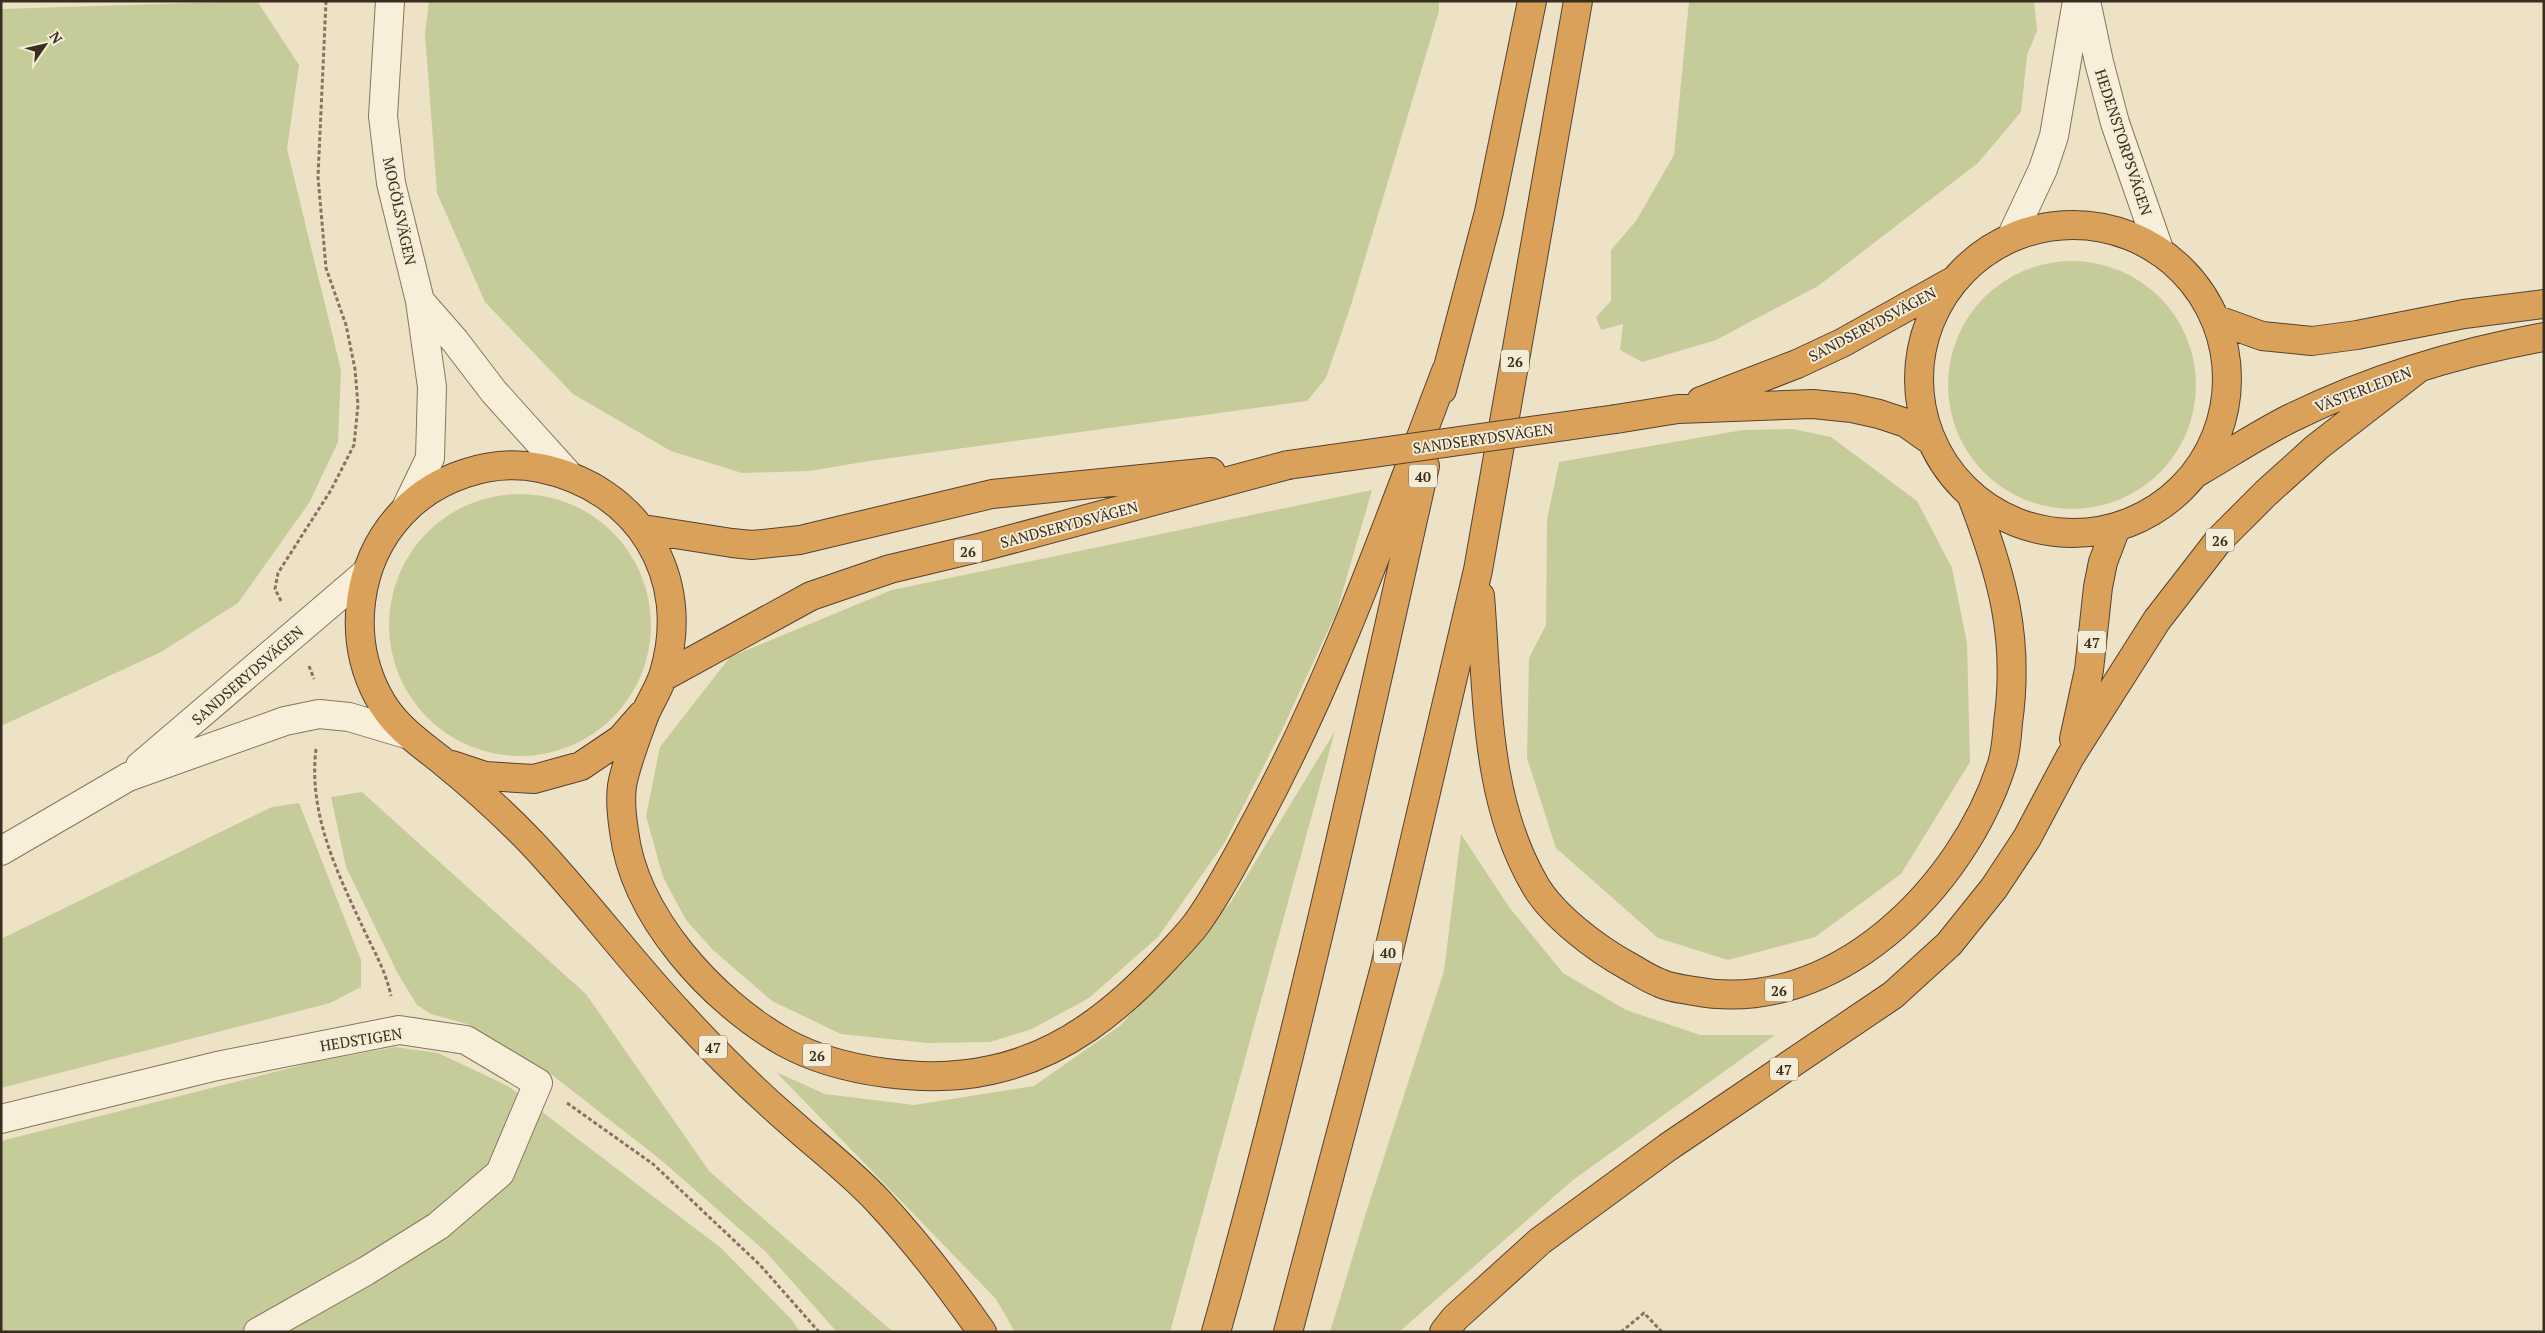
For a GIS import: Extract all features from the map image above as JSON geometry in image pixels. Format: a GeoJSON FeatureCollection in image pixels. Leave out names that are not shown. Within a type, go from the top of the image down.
{"type":"FeatureCollection","features":[{"type":"Feature","properties":{"kind":"highway","name":"26"},"geometry":{"type":"LineString","coordinates":[[646,710],[621,789],[624,840],[641,890],[668,939],[705,980],[741,1011],[787,1043],[840,1063],[888,1072],[934,1076],[986,1072],[1032,1058],[1086,1030],[1127,999],[1196,925],[1244,843],[1293,753],[1339,652],[1446,371],[1489,212],[1532,1]]}},
{"type":"Feature","properties":{"kind":"highway","name":"26"},"geometry":{"type":"LineString","coordinates":[[1578,1],[1478,570],[1493,766],[1507,826],[1536,887],[1572,928],[1616,959],[1662,984],[1716,995],[1769,993],[1812,979],[1846,963],[1915,908],[1948,868],[1982,815],[2003,761],[2012,698],[2012,644],[2005,601],[1991,547],[1972,497]]}},
{"type":"Feature","properties":{"kind":"highway","name":"26"},"geometry":{"type":"LineString","coordinates":[[2068,224],[2111,229],[2136,237],[2160,252],[2193,281],[2215,319],[2225,350],[2227,383],[2223,415],[2212,446],[2195,474],[2173,497],[2146,515],[2116,528],[2078,534],[2040,530],[2004,518],[1972,497],[1948,470],[1930,440],[1921,408],[1918,376],[1922,344],[1935,312],[1954,281],[1977,256],[2013,232],[2068,224]]}},
{"type":"Feature","properties":{"kind":"highway","name":"SANDSERYDSVÄGEN"},"geometry":{"type":"LineString","coordinates":[[1678,409],[1797,364],[1842,343],[1954,281]]}},
{"type":"Feature","properties":{"kind":"highway"},"geometry":{"type":"LineString","coordinates":[[2215,319],[2262,336],[2312,341],[2374,332],[2464,314],[2544,304]]}},
{"type":"Feature","properties":{"kind":"highway","name":"VÄSTERLEDEN"},"geometry":{"type":"LineString","coordinates":[[2195,474],[2290,419],[2371,383],[2486,348],[2544,337]]}},
{"type":"Feature","properties":{"kind":"highway","name":"26"},"geometry":{"type":"LineString","coordinates":[[2070,757],[2157,620],[2219,540],[2266,493],[2317,447],[2419,368]]}},
{"type":"Feature","properties":{"kind":"highway","name":"40"},"geometry":{"type":"LineString","coordinates":[[1216,1332],[1249,1215],[1362,746],[1446,371]]}},
{"type":"Feature","properties":{"kind":"highway","name":"SANDSERYDSVÄGEN"},"geometry":{"type":"LineString","coordinates":[[643,529],[732,544],[800,540],[967,499],[1009,491],[1288,464],[1678,409],[1813,404],[1852,408],[1906,422],[1930,440]]}},
{"type":"Feature","properties":{"kind":"highway"},"geometry":{"type":"LineString","coordinates":[[524,464],[567,473],[609,495],[643,529],[666,575],[673,626],[664,677],[646,710],[621,739],[581,766],[534,779],[485,776],[442,761],[406,734],[379,700],[363,659],[358,616],[366,573],[382,539],[405,510],[440,484],[480,468],[524,464]]}},
{"type":"Feature","properties":{"kind":"highway","name":"SANDSERYDSVÄGEN"},"geometry":{"type":"LineString","coordinates":[[664,677],[811,596],[890,569],[982,547],[1288,464]]}},
{"type":"Feature","properties":{"kind":"highway","name":"47"},"geometry":{"type":"LineString","coordinates":[[1444,1332],[1455,1318],[1540,1241],[1668,1147],[1893,994],[1949,944],[1994,888],[2027,838],[2070,757],[2088,670],[2098,587],[2103,562],[2116,528]]}},
{"type":"Feature","properties":{"kind":"highway","name":"40"},"geometry":{"type":"LineString","coordinates":[[1288,1332],[1384,967],[1478,570]]}},
{"type":"Feature","properties":{"kind":"highway","name":"47"},"geometry":{"type":"LineString","coordinates":[[442,761],[526,838],[600,918],[677,1011],[766,1101],[874,1196],[943,1276],[982,1332]]}},
{"type":"Feature","properties":{"kind":"street","name":"MOGÖLSVÄGEN"},"geometry":{"type":"LineString","coordinates":[[390,1],[383,116],[390,183],[420,301],[432,387],[430,458],[405,510]]}},
{"type":"Feature","properties":{"kind":"street"},"geometry":{"type":"LineString","coordinates":[[2013,232],[2043,168],[2054,136],[2077,1]]}},
{"type":"Feature","properties":{"kind":"street","name":"HEDENSTORPSVÄGEN"},"geometry":{"type":"LineString","coordinates":[[2086,1],[2115,123],[2160,252]]}},
{"type":"Feature","properties":{"kind":"street","name":"MOGÖLSVÄGEN"},"geometry":{"type":"LineString","coordinates":[[420,301],[455,341],[494,392],[567,473]]}},
{"type":"Feature","properties":{"kind":"street","name":"SANDSERYDSVÄGEN"},"geometry":{"type":"LineString","coordinates":[[1,851],[128,777],[366,573]]}},
{"type":"Feature","properties":{"kind":"street","name":"SANDSERYDSVÄGEN"},"geometry":{"type":"LineString","coordinates":[[128,777],[285,721],[320,714],[349,717],[406,734]]}},
{"type":"Feature","properties":{"kind":"street","name":"HEDSTIGEN"},"geometry":{"type":"LineString","coordinates":[[1,1119],[218,1066],[399,1030],[466,1040],[538,1083]]}},
{"type":"Feature","properties":{"kind":"street"},"geometry":{"type":"LineString","coordinates":[[258,1332],[366,1271],[438,1226],[500,1174],[538,1083]]}},
{"type":"Feature","properties":{"kind":"path"},"geometry":{"type":"LineString","coordinates":[[326,1],[318,177],[326,268],[346,325],[355,369],[358,406],[354,445],[331,490],[278,573],[275,589],[296,633],[314,678],[320,714],[314,762],[319,822],[340,877],[386,972],[399,1030]]}},
{"type":"Feature","properties":{"kind":"path"},"geometry":{"type":"LineString","coordinates":[[538,1083],[653,1164],[760,1265],[819,1332]]}},
{"type":"Feature","properties":{"kind":"path"},"geometry":{"type":"LineString","coordinates":[[1621,1332],[1644,1313],[1662,1332]]}},
{"type":"Feature","properties":{"kind":"green space"},"geometry":{"type":"Polygon","coordinates":[[[257,1],[299,65],[287,149],[341,370],[338,442],[309,503],[238,603],[161,652],[1,726],[1,9],[257,1]]]}},
{"type":"Feature","properties":{"kind":"green space"},"geometry":{"type":"Polygon","coordinates":[[[429,1],[1439,1],[1439,11],[1351,305],[1326,378],[1307,401],[869,461],[809,471],[742,473],[671,451],[573,394],[485,302],[437,193],[425,34],[429,1]]]}},
{"type":"Feature","properties":{"kind":"green space"},"geometry":{"type":"Polygon","coordinates":[[[1689,1],[2034,1],[2037,31],[2027,55],[2021,112],[1978,163],[1818,286],[1716,340],[1642,362],[1620,350],[1623,324],[1601,330],[1596,317],[1611,301],[1611,250],[1636,221],[1674,155],[1689,1]]]}},
{"type":"Feature","properties":{"kind":"green space"},"geometry":{"type":"Polygon","coordinates":[[[2060,261],[2084,261],[2108,266],[2131,275],[2160,297],[2182,326],[2187,337],[2194,361],[2196,385],[2194,409],[2187,433],[2182,444],[2160,473],[2131,495],[2120,500],[2084,509],[2060,509],[2036,504],[2013,495],[1993,481],[1976,464],[1962,444],[1953,421],[1948,397],[1948,373],[1953,349],[1962,326],[1976,306],[1993,289],[2013,275],[2036,266],[2060,261]]]}},
{"type":"Feature","properties":{"kind":"green space"},"geometry":{"type":"Polygon","coordinates":[[[1793,429],[1831,437],[1917,501],[1952,568],[1967,643],[1970,762],[1901,874],[1815,937],[1728,960],[1658,938],[1556,848],[1527,758],[1529,658],[1546,625],[1547,520],[1559,462],[1743,430],[1793,429]]]}},
{"type":"Feature","properties":{"kind":"green space"},"geometry":{"type":"Polygon","coordinates":[[[1372,490],[1337,611],[1282,730],[1225,842],[1158,937],[1089,998],[1032,1029],[990,1042],[928,1043],[841,1034],[772,1001],[713,950],[686,920],[663,877],[646,816],[660,747],[730,657],[892,590],[1372,490]]]}},
{"type":"Feature","properties":{"kind":"green space"},"geometry":{"type":"Polygon","coordinates":[[[520,494],[546,496],[570,504],[593,516],[613,532],[629,552],[641,575],[649,599],[651,625],[649,651],[641,675],[629,698],[613,718],[593,734],[570,746],[546,754],[520,756],[494,754],[470,746],[447,734],[427,718],[411,698],[399,675],[391,651],[389,625],[391,599],[399,575],[411,552],[427,532],[447,516],[470,504],[494,496],[520,494]]]}},
{"type":"Feature","properties":{"kind":"green space"},"geometry":{"type":"Polygon","coordinates":[[[1335,731],[1170,1332],[1015,1332],[996,1299],[776,1072],[825,1094],[914,1105],[1034,1086],[1121,1025],[1231,902],[1335,731]]]}},
{"type":"Feature","properties":{"kind":"green space"},"geometry":{"type":"Polygon","coordinates":[[[362,792],[586,994],[709,1171],[893,1332],[837,1332],[765,1251],[661,1160],[547,1071],[467,1024],[431,1014],[417,1005],[398,974],[346,867],[331,797],[362,792]]]}},
{"type":"Feature","properties":{"kind":"green space"},"geometry":{"type":"Polygon","coordinates":[[[299,803],[361,960],[361,987],[330,1003],[1,1088],[1,939],[272,807],[299,803]]]}},
{"type":"Feature","properties":{"kind":"green space"},"geometry":{"type":"Polygon","coordinates":[[[1461,834],[1509,907],[1563,973],[1626,1010],[1700,1035],[1775,1035],[1573,1180],[1399,1332],[1330,1332],[1365,1216],[1444,971],[1461,834]]]}},
{"type":"Feature","properties":{"kind":"green space"},"geometry":{"type":"Polygon","coordinates":[[[395,1047],[438,1053],[508,1086],[721,1248],[792,1320],[800,1332],[1,1332],[1,1141],[314,1062],[395,1047]]]}}]}
